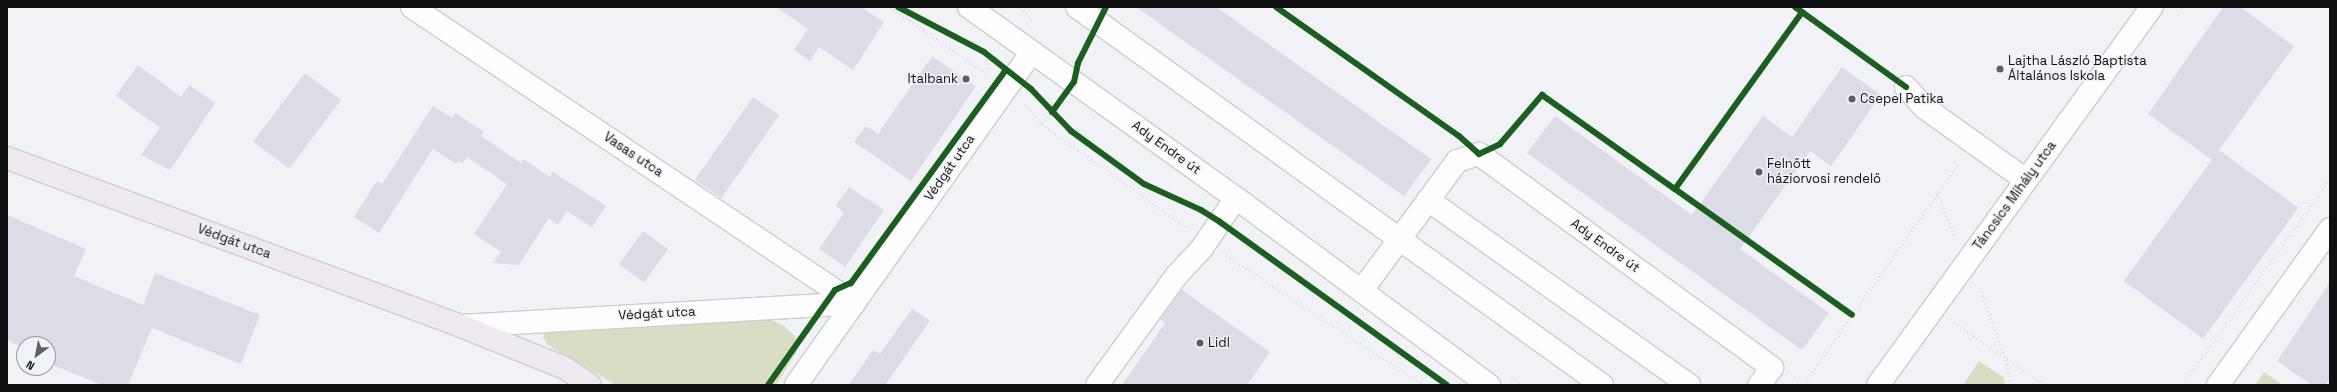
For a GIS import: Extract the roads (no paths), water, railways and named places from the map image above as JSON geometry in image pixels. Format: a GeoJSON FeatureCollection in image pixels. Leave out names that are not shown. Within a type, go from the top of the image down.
{"type":"FeatureCollection","features":[{"type":"Feature","properties":{"kind":"main road","name":"Védgát utca"},"geometry":{"type":"LineString","coordinates":[[7,158],[461,326],[565,368],[590,385]]}},
{"type":"Feature","properties":{"kind":"street","name":"Vasas utca"},"geometry":{"type":"LineString","coordinates":[[412,7],[854,303]]}},
{"type":"Feature","properties":{"kind":"street","name":"Ady Endre út"},"geometry":{"type":"LineString","coordinates":[[969,7],[1236,198],[1489,385]]}},
{"type":"Feature","properties":{"kind":"street"},"geometry":{"type":"LineString","coordinates":[[1077,7],[1602,385]]}},
{"type":"Feature","properties":{"kind":"street","name":"Táncsics Mihály utca"},"geometry":{"type":"LineString","coordinates":[[1878,385],[2152,7]]}},
{"type":"Feature","properties":{"kind":"street","name":"Védgát utca"},"geometry":{"type":"LineString","coordinates":[[796,385],[1032,52]]}},
{"type":"Feature","properties":{"kind":"street"},"geometry":{"type":"LineString","coordinates":[[1906,87],[1925,108],[2026,180]]}},
{"type":"Feature","properties":{"kind":"street","name":"Ady Endre út"},"geometry":{"type":"LineString","coordinates":[[1362,290],[1457,161],[1479,154],[1772,368],[1759,385]]}},
{"type":"Feature","properties":{"kind":"street"},"geometry":{"type":"LineString","coordinates":[[1097,385],[1177,275],[1207,242],[1236,198]]}},
{"type":"Feature","properties":{"kind":"street"},"geometry":{"type":"LineString","coordinates":[[1428,200],[1689,385]]}},
{"type":"Feature","properties":{"kind":"street"},"geometry":{"type":"LineString","coordinates":[[2218,385],[2330,229]]}},
{"type":"Feature","properties":{"kind":"street","name":"Védgát utca"},"geometry":{"type":"LineString","coordinates":[[461,326],[854,303]]}},
{"type":"Feature","properties":{"kind":"place","name":"Lajtha László Baptista Általános Iskola"},"geometry":{"type":"Point","coordinates":[2000,69]}},
{"type":"Feature","properties":{"kind":"place","name":"Italbank"},"geometry":{"type":"Point","coordinates":[966,79]}},
{"type":"Feature","properties":{"kind":"place","name":"Csepel Patika"},"geometry":{"type":"Point","coordinates":[1852,99]}},
{"type":"Feature","properties":{"kind":"place","name":"Felnőtt háziorvosi rendelő"},"geometry":{"type":"Point","coordinates":[1759,172]}},
{"type":"Feature","properties":{"kind":"place","name":"Lidl"},"geometry":{"type":"Point","coordinates":[1200,343]}}]}
